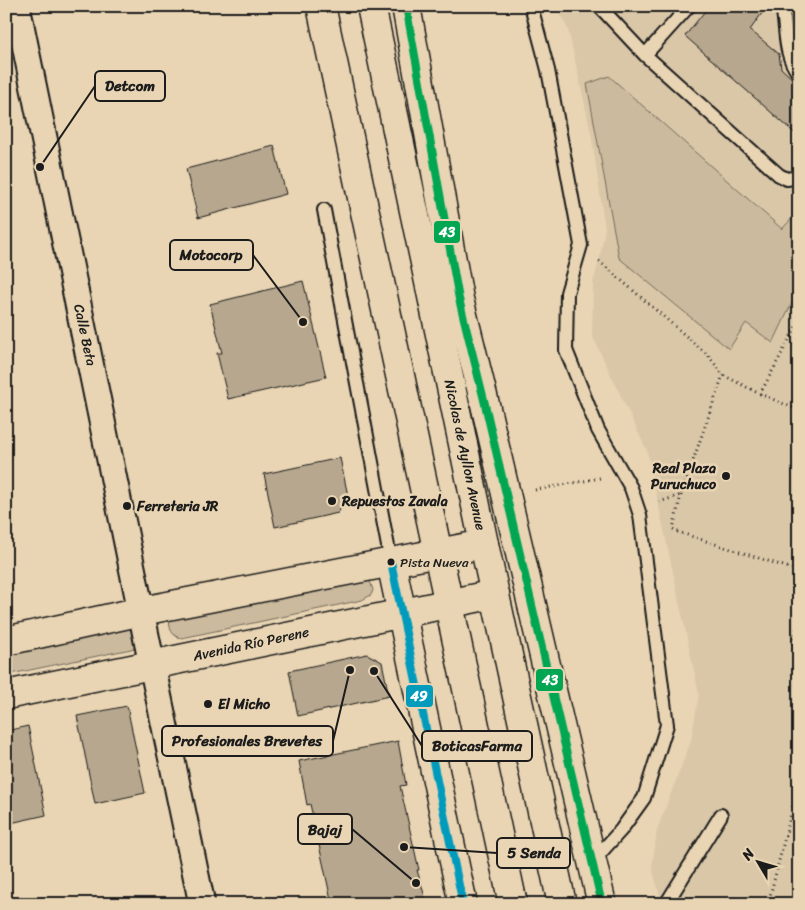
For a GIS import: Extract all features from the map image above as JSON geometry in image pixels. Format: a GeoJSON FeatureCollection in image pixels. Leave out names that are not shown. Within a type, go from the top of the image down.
{"type":"FeatureCollection","features":[{"type":"Feature","properties":{"kind":"street","name":"Calle Beta"},"geometry":{"type":"LineString","coordinates":[[17,6],[202,904]]}},
{"type":"Feature","properties":{"kind":"street"},"geometry":{"type":"LineString","coordinates":[[321,6],[513,904]]}},
{"type":"Feature","properties":{"kind":"street","name":"Nicolas de Ayllon Avenue"},"geometry":{"type":"LineString","coordinates":[[371,6],[484,544],[563,899]]}},
{"type":"Feature","properties":{"kind":"street"},"geometry":{"type":"LineString","coordinates":[[406,6],[459,299],[602,904]]}},
{"type":"Feature","properties":{"kind":"street"},"geometry":{"type":"LineString","coordinates":[[6,641],[142,611],[438,551],[484,544]]}},
{"type":"Feature","properties":{"kind":"street"},"geometry":{"type":"LineString","coordinates":[[390,562],[463,904]]}},
{"type":"Feature","properties":{"kind":"street","name":"Avenida Río Perene"},"geometry":{"type":"LineString","coordinates":[[6,695],[448,602],[495,594]]}},
{"type":"Feature","properties":{"kind":"lane"},"geometry":{"type":"LineString","coordinates":[[531,6],[548,70],[581,245],[567,293],[566,350],[598,430],[631,488],[640,515],[667,725],[644,798],[621,830],[593,862]]}},
{"type":"Feature","properties":{"kind":"lane"},"geometry":{"type":"LineString","coordinates":[[599,6],[644,55],[783,177],[791,179],[799,177]]}},
{"type":"Feature","properties":{"kind":"lane"},"geometry":{"type":"LineString","coordinates":[[644,55],[688,6]]}},
{"type":"Feature","properties":{"kind":"lane"},"geometry":{"type":"LineString","coordinates":[[782,6],[788,52],[793,66],[799,74]]}},
{"type":"Feature","properties":{"kind":"lane"},"geometry":{"type":"LineString","coordinates":[[324,210],[390,562]]}},
{"type":"Feature","properties":{"kind":"lane"},"geometry":{"type":"LineString","coordinates":[[666,904],[721,815]]}},
{"type":"Feature","properties":{"kind":"path"},"geometry":{"type":"LineString","coordinates":[[581,245],[708,354],[723,375],[760,394],[799,410]]}},
{"type":"Feature","properties":{"kind":"path"},"geometry":{"type":"LineString","coordinates":[[760,394],[799,321]]}},
{"type":"Feature","properties":{"kind":"path"},"geometry":{"type":"LineString","coordinates":[[723,375],[681,495],[674,529],[678,532],[799,571]]}},
{"type":"Feature","properties":{"kind":"path"},"geometry":{"type":"LineString","coordinates":[[507,496],[623,473]]}},
{"type":"Feature","properties":{"kind":"path"},"geometry":{"type":"LineString","coordinates":[[640,515],[658,502],[681,495]]}},
{"type":"Feature","properties":{"kind":"path"},"geometry":{"type":"LineString","coordinates":[[799,619],[792,645],[796,656],[799,656]]}},
{"type":"Feature","properties":{"kind":"path"},"geometry":{"type":"LineString","coordinates":[[768,904],[799,782]]}},
{"type":"Feature","properties":{"kind":"shaded area","name":"Real Plaza Puruchuco"},"geometry":{"type":"Polygon","coordinates":[[[556,6],[799,6],[799,904],[662,904],[652,867],[657,830],[691,741],[699,694],[647,451],[592,335],[593,283],[605,229],[591,132],[568,29],[556,6]]]}},
{"type":"Feature","properties":{"kind":"shaded area"},"geometry":{"type":"Polygon","coordinates":[[[609,76],[782,229],[799,211],[799,288],[773,343],[746,323],[729,349],[619,258],[587,84],[609,76]]]}},
{"type":"Feature","properties":{"kind":"shaded area"},"geometry":{"type":"Polygon","coordinates":[[[364,578],[370,581],[373,590],[371,595],[362,600],[182,638],[173,634],[170,628],[170,618],[364,578]]]}},
{"type":"Feature","properties":{"kind":"shaded area"},"geometry":{"type":"Polygon","coordinates":[[[131,628],[134,630],[136,647],[131,649],[6,675],[6,652],[131,628]]]}},
{"type":"Feature","properties":{"kind":"building"},"geometry":{"type":"Polygon","coordinates":[[[709,6],[767,6],[750,30],[779,54],[781,68],[799,85],[799,137],[685,36],[709,6]]]}},
{"type":"Feature","properties":{"kind":"building"},"geometry":{"type":"Polygon","coordinates":[[[274,146],[286,194],[198,218],[186,169],[274,146]]]}},
{"type":"Feature","properties":{"kind":"building"},"geometry":{"type":"Polygon","coordinates":[[[303,281],[326,377],[228,399],[217,353],[222,353],[210,304],[303,281]]]}},
{"type":"Feature","properties":{"kind":"building"},"geometry":{"type":"Polygon","coordinates":[[[340,458],[348,496],[338,513],[275,527],[264,474],[340,458]]]}},
{"type":"Feature","properties":{"kind":"building"},"geometry":{"type":"Polygon","coordinates":[[[367,654],[382,662],[389,696],[298,716],[289,671],[367,654]]]}},
{"type":"Feature","properties":{"kind":"building"},"geometry":{"type":"Polygon","coordinates":[[[127,706],[145,793],[95,804],[77,716],[127,706]]]}},
{"type":"Feature","properties":{"kind":"building"},"geometry":{"type":"Polygon","coordinates":[[[28,726],[46,815],[6,824],[6,731],[28,726]]]}},
{"type":"Feature","properties":{"kind":"building"},"geometry":{"type":"Polygon","coordinates":[[[398,741],[406,785],[400,786],[419,870],[417,870],[427,904],[332,904],[310,804],[307,805],[299,761],[398,741]]]}},
{"type":"Feature","properties":{"kind":"transit line","name":"43"},"geometry":{"type":"LineString","coordinates":[[406,6],[459,299],[602,904]]}},
{"type":"Feature","properties":{"kind":"transit line","name":"49"},"geometry":{"type":"LineString","coordinates":[[391,562],[463,904]]}},
{"type":"Feature","properties":{"kind":"place","name":"Detcom"},"geometry":{"type":"Point","coordinates":[40,167]}},
{"type":"Feature","properties":{"kind":"place","name":"Motocorp"},"geometry":{"type":"Point","coordinates":[303,322]}},
{"type":"Feature","properties":{"kind":"place","name":"Real Plaza Puruchuco"},"geometry":{"type":"Point","coordinates":[726,476]}},
{"type":"Feature","properties":{"kind":"place","name":"Repuestos Zavala"},"geometry":{"type":"Point","coordinates":[332,501]}},
{"type":"Feature","properties":{"kind":"place","name":"Ferreteria JR"},"geometry":{"type":"Point","coordinates":[127,506]}},
{"type":"Feature","properties":{"kind":"place","name":"Pista Nueva"},"geometry":{"type":"Point","coordinates":[391,562]}},
{"type":"Feature","properties":{"kind":"place","name":"Profesionales Brevetes"},"geometry":{"type":"Point","coordinates":[350,670]}},
{"type":"Feature","properties":{"kind":"place","name":"BoticasFarma"},"geometry":{"type":"Point","coordinates":[374,671]}},
{"type":"Feature","properties":{"kind":"place","name":"El Micho"},"geometry":{"type":"Point","coordinates":[208,704]}},
{"type":"Feature","properties":{"kind":"place","name":"5 Senda"},"geometry":{"type":"Point","coordinates":[404,847]}},
{"type":"Feature","properties":{"kind":"place","name":"Bajaj"},"geometry":{"type":"Point","coordinates":[416,883]}}]}
